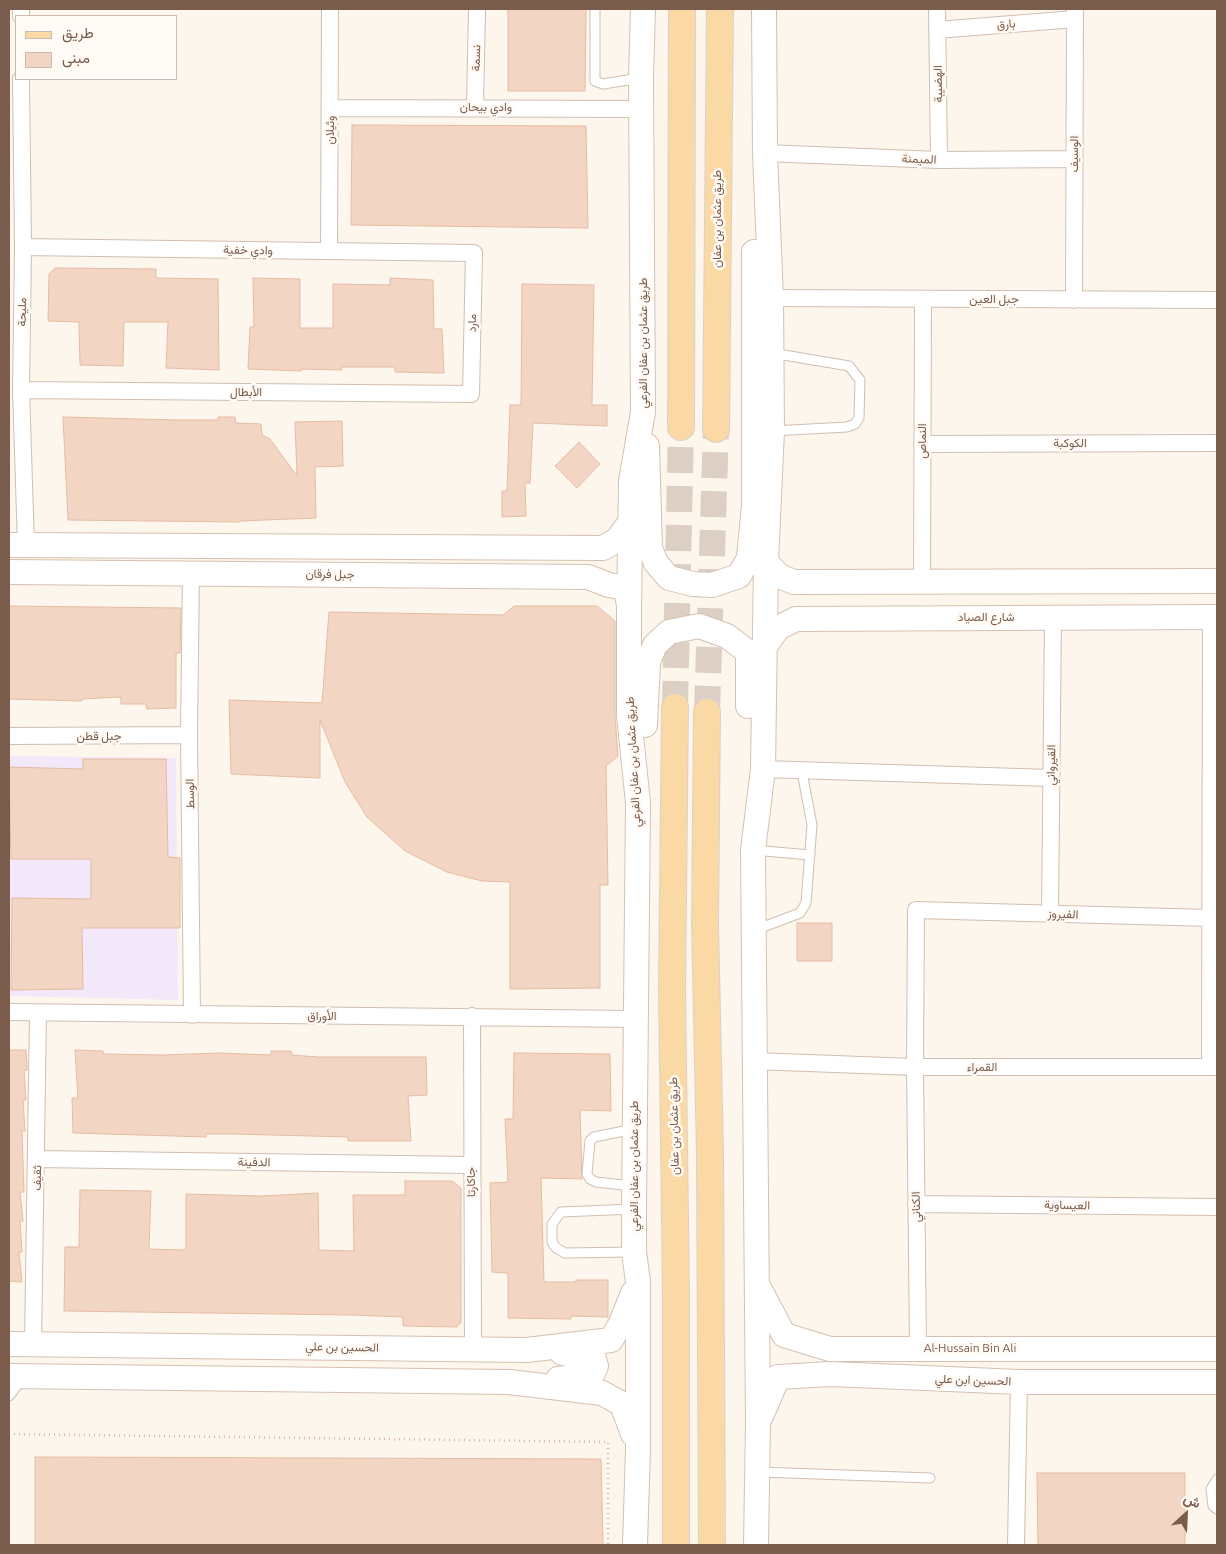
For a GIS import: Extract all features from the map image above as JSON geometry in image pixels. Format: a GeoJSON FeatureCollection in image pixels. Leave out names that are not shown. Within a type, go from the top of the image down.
{"type":"FeatureCollection","features":[{"type":"Feature","properties":{"kind":"main road"},"geometry":{"type":"LineString","coordinates":[[681,427],[682,9]]}},
{"type":"Feature","properties":{"kind":"main road","name":"طريق عثمان بن عفان"},"geometry":{"type":"LineString","coordinates":[[716,429],[720,9]]}},
{"type":"Feature","properties":{"kind":"main road","name":"طريق عثمان بن عفان"},"geometry":{"type":"LineString","coordinates":[[675,708],[672,990],[676,1296],[676,1545]]}},
{"type":"Feature","properties":{"kind":"main road"},"geometry":{"type":"LineString","coordinates":[[707,712],[705,923],[710,1154],[712,1545]]}},
{"type":"Feature","properties":{"kind":"street","name":"وثيلان"},"geometry":{"type":"LineString","coordinates":[[328,251],[330,9]]}},
{"type":"Feature","properties":{"kind":"street","name":"نسمة"},"geometry":{"type":"LineString","coordinates":[[475,107],[477,9]]}},
{"type":"Feature","properties":{"kind":"street","name":"طريق عثمان بن عفان الفرعي"},"geometry":{"type":"LineString","coordinates":[[635,1545],[638,1448],[638,1282],[634,1252],[634,1129],[638,803],[630,725],[629,611],[631,481],[643,412],[641,78],[643,9]]}},
{"type":"Feature","properties":{"kind":"street"},"geometry":{"type":"LineString","coordinates":[[756,1545],[758,1422],[753,850],[763,769],[766,562],[772,431],[771,298],[766,164],[764,9]]}},
{"type":"Feature","properties":{"kind":"street","name":"الهضيبة"},"geometry":{"type":"LineString","coordinates":[[937,9],[939,160]]}},
{"type":"Feature","properties":{"kind":"street","name":"بارق"},"geometry":{"type":"LineString","coordinates":[[937,30],[1075,14]]}},
{"type":"Feature","properties":{"kind":"street","name":"الوسيف"},"geometry":{"type":"LineString","coordinates":[[1074,300],[1075,14]]}},
{"type":"Feature","properties":{"kind":"street","name":"مليحة"},"geometry":{"type":"LineString","coordinates":[[17,545],[22,390],[23,247],[15,212],[21,80]]}},
{"type":"Feature","properties":{"kind":"street","name":"وادي بيحان"},"geometry":{"type":"LineString","coordinates":[[330,108],[642,109]]}},
{"type":"Feature","properties":{"kind":"street","name":"الميمنة"},"geometry":{"type":"LineString","coordinates":[[766,164],[1074,159]]}},
{"type":"Feature","properties":{"kind":"street"},"geometry":{"type":"LineString","coordinates":[[643,412],[649,464],[650,548],[656,563],[670,578],[693,584],[712,584],[739,576],[749,558],[754,505],[754,223],[766,164]]}},
{"type":"Feature","properties":{"kind":"street","name":"وادي خفية"},"geometry":{"type":"LineString","coordinates":[[23,247],[474,253]]}},
{"type":"Feature","properties":{"kind":"street","name":"مارد"},"geometry":{"type":"LineString","coordinates":[[471,394],[474,253]]}},
{"type":"Feature","properties":{"kind":"street","name":"جبل العين"},"geometry":{"type":"LineString","coordinates":[[771,298],[1217,300]]}},
{"type":"Feature","properties":{"kind":"street","name":"النماص"},"geometry":{"type":"LineString","coordinates":[[922,582],[923,299]]}},
{"type":"Feature","properties":{"kind":"street","name":"الأبطال"},"geometry":{"type":"LineString","coordinates":[[22,390],[471,394]]}},
{"type":"Feature","properties":{"kind":"street","name":"الكوكبة"},"geometry":{"type":"LineString","coordinates":[[922,444],[1217,443]]}},
{"type":"Feature","properties":{"kind":"street"},"geometry":{"type":"LineString","coordinates":[[592,549],[617,540],[630,521]]}},
{"type":"Feature","properties":{"kind":"street"},"geometry":{"type":"LineString","coordinates":[[17,545],[592,549],[615,555],[614,569],[588,577]]}},
{"type":"Feature","properties":{"kind":"street"},"geometry":{"type":"LineString","coordinates":[[766,562],[779,576],[794,582],[1217,581]]}},
{"type":"Feature","properties":{"kind":"street","name":"جبل فرقان"},"geometry":{"type":"LineString","coordinates":[[9,572],[191,572],[588,577],[609,586],[626,588],[629,611]]}},
{"type":"Feature","properties":{"kind":"street","name":"الوسط"},"geometry":{"type":"LineString","coordinates":[[191,572],[189,735],[192,1015]]}},
{"type":"Feature","properties":{"kind":"street"},"geometry":{"type":"LineString","coordinates":[[794,582],[786,587],[782,596],[782,605],[787,614],[796,619]]}},
{"type":"Feature","properties":{"kind":"street","name":"القيرواني"},"geometry":{"type":"LineString","coordinates":[[1050,914],[1053,617]]}},
{"type":"Feature","properties":{"kind":"street","name":"شارع الصياد"},"geometry":{"type":"LineString","coordinates":[[796,619],[1214,617]]}},
{"type":"Feature","properties":{"kind":"street","name":"القمراء"},"geometry":{"type":"LineString","coordinates":[[754,1061],[915,1067],[1213,1067],[1210,918],[1214,776],[1214,617]]}},
{"type":"Feature","properties":{"kind":"street"},"geometry":{"type":"LineString","coordinates":[[766,645],[778,628],[796,619]]}},
{"type":"Feature","properties":{"kind":"street"},"geometry":{"type":"LineString","coordinates":[[638,803],[646,760],[645,713],[648,662],[655,645],[669,632],[699,626],[727,636],[748,652],[749,766],[757,817]]}},
{"type":"Feature","properties":{"kind":"street","name":"جبل قطن"},"geometry":{"type":"LineString","coordinates":[[9,736],[189,735]]}},
{"type":"Feature","properties":{"kind":"street"},"geometry":{"type":"LineString","coordinates":[[763,769],[802,772],[1051,778]]}},
{"type":"Feature","properties":{"kind":"street","name":"الفيروز"},"geometry":{"type":"LineString","coordinates":[[916,910],[1210,918]]}},
{"type":"Feature","properties":{"kind":"street","name":"الكناني"},"geometry":{"type":"LineString","coordinates":[[916,910],[915,1067],[918,1348]]}},
{"type":"Feature","properties":{"kind":"street","name":"الأوراق"},"geometry":{"type":"LineString","coordinates":[[9,1012],[635,1019]]}},
{"type":"Feature","properties":{"kind":"street","name":"ثقيف"},"geometry":{"type":"LineString","coordinates":[[33,1344],[38,1159],[38,1013]]}},
{"type":"Feature","properties":{"kind":"street","name":"جاكارتا"},"geometry":{"type":"LineString","coordinates":[[472,1016],[473,1348]]}},
{"type":"Feature","properties":{"kind":"street","name":"الدفينة"},"geometry":{"type":"LineString","coordinates":[[38,1159],[471,1165]]}},
{"type":"Feature","properties":{"kind":"street","name":"العيساوية"},"geometry":{"type":"LineString","coordinates":[[916,1204],[1217,1207]]}},
{"type":"Feature","properties":{"kind":"street","name":"الحسين بن علي"},"geometry":{"type":"LineString","coordinates":[[9,1344],[527,1350],[611,1340],[620,1325],[638,1282]]}},
{"type":"Feature","properties":{"kind":"street","name":"Al-Hussain Bin Ali"},"geometry":{"type":"LineString","coordinates":[[756,1283],[784,1335],[830,1349],[1217,1349]]}},
{"type":"Feature","properties":{"kind":"street"},"geometry":{"type":"LineString","coordinates":[[830,1349],[832,1374]]}},
{"type":"Feature","properties":{"kind":"street"},"geometry":{"type":"LineString","coordinates":[[524,1383],[586,1376],[593,1373],[596,1366],[594,1360],[584,1356],[527,1350]]}},
{"type":"Feature","properties":{"kind":"street","name":"الحسين ابن علي"},"geometry":{"type":"LineString","coordinates":[[758,1422],[778,1377],[832,1374],[1019,1382],[1217,1382]]}},
{"type":"Feature","properties":{"kind":"street"},"geometry":{"type":"LineString","coordinates":[[17,1376],[524,1383],[602,1393],[622,1404],[638,1448]]}},
{"type":"Feature","properties":{"kind":"street"},"geometry":{"type":"LineString","coordinates":[[1016,1545],[1019,1382]]}},
{"type":"Feature","properties":{"kind":"lane"},"geometry":{"type":"LineString","coordinates":[[595,9],[595,81],[603,84],[641,78]]}},
{"type":"Feature","properties":{"kind":"lane"},"geometry":{"type":"LineString","coordinates":[[770,353],[849,366],[860,380],[859,418],[856,424],[847,427],[772,431]]}},
{"type":"Feature","properties":{"kind":"lane"},"geometry":{"type":"LineString","coordinates":[[754,931],[800,913],[804,909],[812,825],[802,772]]}},
{"type":"Feature","properties":{"kind":"lane"},"geometry":{"type":"LineString","coordinates":[[753,850],[810,855]]}},
{"type":"Feature","properties":{"kind":"lane"},"geometry":{"type":"LineString","coordinates":[[634,1129],[594,1137],[590,1141],[587,1174],[590,1179],[634,1198]]}},
{"type":"Feature","properties":{"kind":"lane"},"geometry":{"type":"LineString","coordinates":[[634,1198],[561,1212],[552,1224],[552,1242],[556,1248],[565,1253],[634,1252]]}},
{"type":"Feature","properties":{"kind":"lane"},"geometry":{"type":"LineString","coordinates":[[9,1396],[17,1376]]}},
{"type":"Feature","properties":{"kind":"lane"},"geometry":{"type":"LineString","coordinates":[[756,1472],[930,1478]]}},
{"type":"Feature","properties":{"kind":"lane"},"geometry":{"type":"LineString","coordinates":[[1217,1479],[1211,1489],[1213,1506],[1217,1510]]}},
{"type":"Feature","properties":{"kind":"path"},"geometry":{"type":"LineString","coordinates":[[9,1434],[608,1442],[608,1545]]}},
{"type":"Feature","properties":{"kind":"shaded area"},"geometry":{"type":"Polygon","coordinates":[[[9,756],[176,758],[178,1000],[9,996],[9,756]]]}},
{"type":"Feature","properties":{"kind":"building"},"geometry":{"type":"Polygon","coordinates":[[[508,9],[586,9],[585,91],[508,91],[508,9]]]}},
{"type":"Feature","properties":{"kind":"building"},"geometry":{"type":"Polygon","coordinates":[[[352,125],[586,126],[588,228],[351,225],[352,125]]]}},
{"type":"Feature","properties":{"kind":"building"},"geometry":{"type":"Polygon","coordinates":[[[55,268],[156,269],[156,278],[218,279],[219,370],[166,368],[168,322],[124,322],[123,366],[80,365],[79,322],[48,321],[49,274],[55,268]]]}},
{"type":"Feature","properties":{"kind":"building"},"geometry":{"type":"Polygon","coordinates":[[[253,278],[300,279],[300,328],[333,328],[333,284],[390,285],[390,278],[433,280],[434,329],[442,329],[444,373],[395,372],[395,367],[342,367],[342,370],[301,369],[301,371],[248,369],[250,327],[254,327],[253,278]]]}},
{"type":"Feature","properties":{"kind":"building"},"geometry":{"type":"Polygon","coordinates":[[[522,284],[594,285],[592,405],[607,405],[607,426],[533,423],[530,483],[525,483],[526,516],[502,517],[502,491],[507,491],[510,405],[521,405],[522,284]]]}},
{"type":"Feature","properties":{"kind":"building"},"geometry":{"type":"Polygon","coordinates":[[[63,417],[218,420],[218,417],[235,417],[236,423],[261,424],[262,435],[270,439],[297,476],[295,422],[342,421],[343,466],[315,467],[316,518],[240,522],[68,520],[63,417]]]}},
{"type":"Feature","properties":{"kind":"building"},"geometry":{"type":"Polygon","coordinates":[[[579,442],[600,464],[577,488],[555,466],[579,442]]]}},
{"type":"Feature","properties":{"kind":"building"},"geometry":{"type":"Polygon","coordinates":[[[9,606],[181,608],[180,653],[176,653],[176,708],[147,709],[146,704],[121,704],[121,697],[82,699],[82,701],[9,699],[9,606]]]}},
{"type":"Feature","properties":{"kind":"building"},"geometry":{"type":"Polygon","coordinates":[[[514,606],[597,606],[615,621],[615,716],[618,756],[606,766],[608,885],[600,885],[600,988],[510,989],[510,882],[482,881],[447,872],[405,851],[367,817],[345,782],[320,720],[320,778],[231,774],[229,700],[322,703],[329,612],[503,615],[514,606]]]}},
{"type":"Feature","properties":{"kind":"building"},"geometry":{"type":"Polygon","coordinates":[[[83,759],[166,759],[168,857],[180,858],[180,928],[82,928],[83,989],[11,990],[12,898],[91,899],[91,859],[11,859],[9,767],[83,769],[83,759]]]}},
{"type":"Feature","properties":{"kind":"building"},"geometry":{"type":"Polygon","coordinates":[[[797,923],[832,923],[832,961],[797,961],[797,923]]]}},
{"type":"Feature","properties":{"kind":"building"},"geometry":{"type":"Polygon","coordinates":[[[9,1050],[26,1050],[27,1065],[27,1070],[24,1070],[26,1100],[23,1100],[25,1131],[22,1131],[24,1192],[20,1192],[23,1221],[20,1221],[22,1252],[19,1252],[22,1282],[9,1281],[9,1050]]]}},
{"type":"Feature","properties":{"kind":"building"},"geometry":{"type":"Polygon","coordinates":[[[75,1050],[103,1051],[103,1054],[163,1055],[217,1053],[271,1055],[271,1051],[291,1051],[292,1055],[318,1057],[426,1057],[427,1095],[408,1096],[411,1141],[348,1141],[348,1137],[234,1134],[206,1134],[206,1137],[73,1133],[72,1098],[78,1098],[75,1050]]]}},
{"type":"Feature","properties":{"kind":"building"},"geometry":{"type":"Polygon","coordinates":[[[514,1053],[610,1054],[611,1111],[580,1110],[582,1179],[541,1178],[544,1282],[608,1280],[608,1317],[571,1316],[571,1319],[508,1318],[508,1273],[492,1272],[490,1183],[508,1182],[505,1119],[513,1119],[514,1053]]]}},
{"type":"Feature","properties":{"kind":"building"},"geometry":{"type":"Polygon","coordinates":[[[405,1181],[452,1181],[461,1188],[461,1322],[457,1327],[403,1326],[403,1317],[64,1311],[65,1247],[79,1247],[80,1190],[151,1191],[149,1249],[184,1250],[186,1249],[186,1194],[262,1196],[318,1193],[319,1250],[354,1251],[353,1195],[405,1195],[405,1181]]]}},
{"type":"Feature","properties":{"kind":"building"},"geometry":{"type":"Polygon","coordinates":[[[35,1457],[601,1459],[603,1545],[35,1545],[35,1457]]]}},
{"type":"Feature","properties":{"kind":"building"},"geometry":{"type":"Polygon","coordinates":[[[1037,1473],[1185,1473],[1185,1545],[1038,1545],[1037,1473]]]}},
{"type":"Feature","properties":{"kind":"tunnel"},"geometry":{"type":"LineString","coordinates":[[675,707],[681,427]]}},
{"type":"Feature","properties":{"kind":"tunnel"},"geometry":{"type":"LineString","coordinates":[[707,712],[716,429]]}}]}
